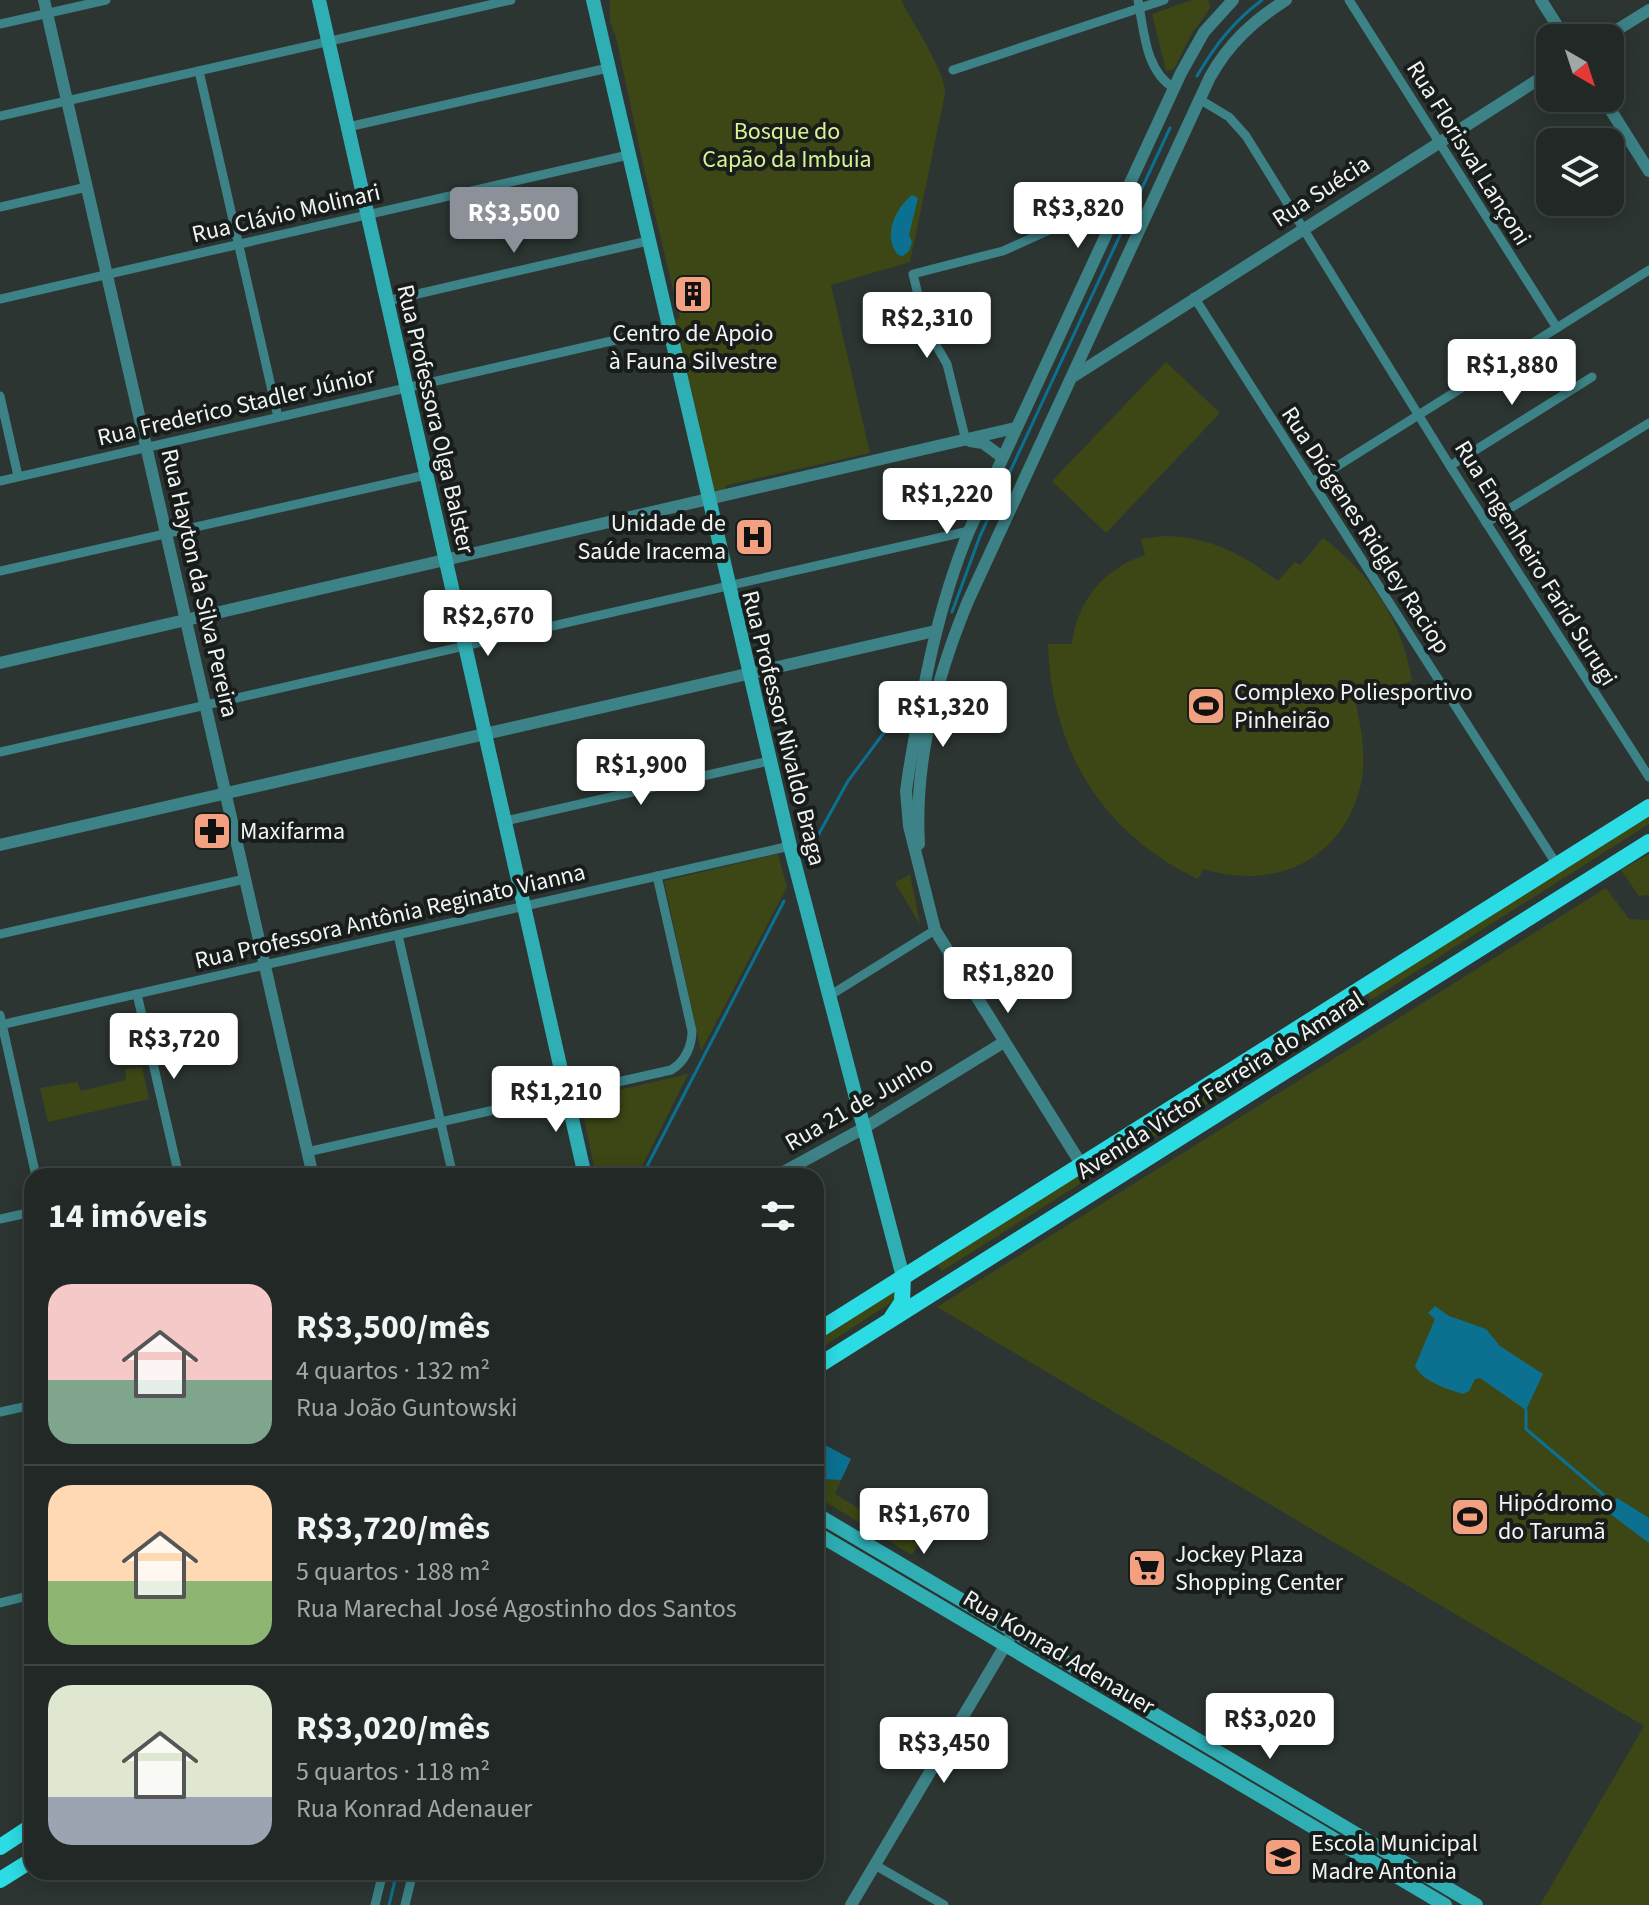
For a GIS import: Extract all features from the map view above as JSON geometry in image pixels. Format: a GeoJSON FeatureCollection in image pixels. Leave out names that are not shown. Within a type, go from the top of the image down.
{"type":"FeatureCollection","features":[{"type":"Feature","properties":{"kind":"highway","name":"Avenida Victor Ferreira do Amaral"},"geometry":{"type":"LineString","coordinates":[[824,1327],[1649,807]]}},
{"type":"Feature","properties":{"kind":"highway","name":"Avenida Victor Ferreira do Amaral"},"geometry":{"type":"LineString","coordinates":[[824,1362],[1649,842]]}},
{"type":"Feature","properties":{"kind":"highway"},"geometry":{"type":"LineString","coordinates":[[1359,990],[1356,999],[1359,1007],[1366,1014],[1375,1015]]}},
{"type":"Feature","properties":{"kind":"highway"},"geometry":{"type":"LineString","coordinates":[[1327,1010],[1343,1017],[1346,1026],[1343,1036]]}},
{"type":"Feature","properties":{"kind":"highway"},"geometry":{"type":"LineString","coordinates":[[889,1322],[902,1302],[903,1277]]}},
{"type":"Feature","properties":{"kind":"highway"},"geometry":{"type":"LineString","coordinates":[[0,1847],[24,1831]]}},
{"type":"Feature","properties":{"kind":"highway"},"geometry":{"type":"LineString","coordinates":[[0,1880],[24,1865]]}},
{"type":"Feature","properties":{"kind":"main road","name":"Rua Professora Olga Balster"},"geometry":{"type":"LineString","coordinates":[[319,0],[583,1168]]}},
{"type":"Feature","properties":{"kind":"main road","name":"Rua Professor Nivaldo Braga"},"geometry":{"type":"LineString","coordinates":[[593,0],[769,761],[903,1277]]}},
{"type":"Feature","properties":{"kind":"main road","name":"Rua Konrad Adenauer"},"geometry":{"type":"LineString","coordinates":[[824,1519],[1476,1905]]}},
{"type":"Feature","properties":{"kind":"main road","name":"Rua Konrad Adenauer"},"geometry":{"type":"LineString","coordinates":[[824,1538],[1445,1905]]}},
{"type":"Feature","properties":{"kind":"street"},"geometry":{"type":"LineString","coordinates":[[0,24],[46,7],[106,0]]}},
{"type":"Feature","properties":{"kind":"street"},"geometry":{"type":"LineString","coordinates":[[0,116],[511,0]]}},
{"type":"Feature","properties":{"kind":"street"},"geometry":{"type":"LineString","coordinates":[[953,70],[1138,4],[1164,0]]}},
{"type":"Feature","properties":{"kind":"street"},"geometry":{"type":"LineString","coordinates":[[921,872],[919,782],[942,667],[958,625],[1199,99],[1235,39],[1286,0]]}},
{"type":"Feature","properties":{"kind":"street","name":"Rua Florisval Lançoni"},"geometry":{"type":"LineString","coordinates":[[1349,0],[1557,328]]}},
{"type":"Feature","properties":{"kind":"street"},"geometry":{"type":"LineString","coordinates":[[1541,0],[1556,24]]}},
{"type":"Feature","properties":{"kind":"street"},"geometry":{"type":"LineString","coordinates":[[1081,1164],[935,930],[909,826],[906,791],[935,631],[948,585],[969,531],[1174,88],[1196,45],[1226,3]]}},
{"type":"Feature","properties":{"kind":"street"},"geometry":{"type":"LineString","coordinates":[[1138,4],[1153,67],[1162,80],[1199,99]]}},
{"type":"Feature","properties":{"kind":"street","name":"Rua Hayton da Silva Pereira"},"geometry":{"type":"LineString","coordinates":[[46,7],[311,1168]]}},
{"type":"Feature","properties":{"kind":"street"},"geometry":{"type":"LineString","coordinates":[[1624,26],[1649,10]]}},
{"type":"Feature","properties":{"kind":"street"},"geometry":{"type":"LineString","coordinates":[[348,127],[608,68]]}},
{"type":"Feature","properties":{"kind":"street"},"geometry":{"type":"LineString","coordinates":[[199,71],[278,417]]}},
{"type":"Feature","properties":{"kind":"street","name":"Rua Suécia"},"geometry":{"type":"LineString","coordinates":[[1072,378],[1536,81]]}},
{"type":"Feature","properties":{"kind":"street","name":"Rua Engenheiro Farid Surugi"},"geometry":{"type":"LineString","coordinates":[[1199,99],[1222,112],[1240,128],[1450,466],[1649,777]]}},
{"type":"Feature","properties":{"kind":"street"},"geometry":{"type":"LineString","coordinates":[[1612,112],[1649,171]]}},
{"type":"Feature","properties":{"kind":"street","name":"Rua Clávio Molinari"},"geometry":{"type":"LineString","coordinates":[[0,299],[628,155]]}},
{"type":"Feature","properties":{"kind":"street"},"geometry":{"type":"LineString","coordinates":[[0,207],[87,187]]}},
{"type":"Feature","properties":{"kind":"street"},"geometry":{"type":"LineString","coordinates":[[966,441],[947,364],[926,328],[913,274],[1003,251],[1125,196]]}},
{"type":"Feature","properties":{"kind":"street"},"geometry":{"type":"LineString","coordinates":[[1083,213],[1098,219],[1107,232]]}},
{"type":"Feature","properties":{"kind":"street"},"geometry":{"type":"LineString","coordinates":[[387,301],[648,241]]}},
{"type":"Feature","properties":{"kind":"street"},"geometry":{"type":"LineString","coordinates":[[1312,482],[1649,270]]}},
{"type":"Feature","properties":{"kind":"street","name":"Rua Diógenes Ridgley Raciop"},"geometry":{"type":"LineString","coordinates":[[1194,297],[1557,865]]}},
{"type":"Feature","properties":{"kind":"street","name":"Rua Frederico Stadler Júnior"},"geometry":{"type":"LineString","coordinates":[[0,481],[668,328]]}},
{"type":"Feature","properties":{"kind":"street"},"geometry":{"type":"LineString","coordinates":[[1091,337],[1099,346],[1116,348]]}},
{"type":"Feature","properties":{"kind":"street"},"geometry":{"type":"LineString","coordinates":[[1450,466],[1592,377]]}},
{"type":"Feature","properties":{"kind":"street"},"geometry":{"type":"LineString","coordinates":[[0,396],[18,476]]}},
{"type":"Feature","properties":{"kind":"street"},"geometry":{"type":"LineString","coordinates":[[1486,523],[1649,423]]}},
{"type":"Feature","properties":{"kind":"street"},"geometry":{"type":"LineString","coordinates":[[0,663],[1015,428]]}},
{"type":"Feature","properties":{"kind":"street"},"geometry":{"type":"LineString","coordinates":[[966,441],[983,443],[1002,457]]}},
{"type":"Feature","properties":{"kind":"street"},"geometry":{"type":"LineString","coordinates":[[0,571],[426,475]]}},
{"type":"Feature","properties":{"kind":"street"},"geometry":{"type":"LineString","coordinates":[[0,752],[969,531]]}},
{"type":"Feature","properties":{"kind":"street"},"geometry":{"type":"LineString","coordinates":[[0,845],[935,631]]}},
{"type":"Feature","properties":{"kind":"street"},"geometry":{"type":"LineString","coordinates":[[505,821],[769,761]]}},
{"type":"Feature","properties":{"kind":"street","name":"Rua Professora Antônia Reginato Vianna"},"geometry":{"type":"LineString","coordinates":[[1,1021],[137,994],[790,846]]}},
{"type":"Feature","properties":{"kind":"street"},"geometry":{"type":"LineString","coordinates":[[307,1152],[671,1070],[683,1061],[691,1043],[692,1031],[657,876]]}},
{"type":"Feature","properties":{"kind":"street"},"geometry":{"type":"LineString","coordinates":[[0,934],[245,879]]}},
{"type":"Feature","properties":{"kind":"street"},"geometry":{"type":"LineString","coordinates":[[829,996],[935,930]]}},
{"type":"Feature","properties":{"kind":"street"},"geometry":{"type":"LineString","coordinates":[[398,935],[451,1168]]}},
{"type":"Feature","properties":{"kind":"street"},"geometry":{"type":"LineString","coordinates":[[137,994],[177,1168]]}},
{"type":"Feature","properties":{"kind":"street"},"geometry":{"type":"LineString","coordinates":[[1,1021],[34,1168]]}},
{"type":"Feature","properties":{"kind":"street","name":"Rua 21 de Junho"},"geometry":{"type":"LineString","coordinates":[[791,1168],[864,1128],[1004,1042]]}},
{"type":"Feature","properties":{"kind":"street"},"geometry":{"type":"LineString","coordinates":[[0,1219],[24,1214]]}},
{"type":"Feature","properties":{"kind":"street"},"geometry":{"type":"LineString","coordinates":[[0,1412],[24,1407]]}},
{"type":"Feature","properties":{"kind":"street"},"geometry":{"type":"LineString","coordinates":[[0,1603],[24,1597]]}},
{"type":"Feature","properties":{"kind":"street"},"geometry":{"type":"LineString","coordinates":[[851,1905],[1013,1631]]}},
{"type":"Feature","properties":{"kind":"street"},"geometry":{"type":"LineString","coordinates":[[875,1865],[944,1905]]}},
{"type":"Feature","properties":{"kind":"street"},"geometry":{"type":"LineString","coordinates":[[375,1905],[381,1880]]}},
{"type":"Feature","properties":{"kind":"street"},"geometry":{"type":"LineString","coordinates":[[405,1905],[411,1880]]}},
{"type":"Feature","properties":{"kind":"green space","name":"Bosque do Capão da Imbuia"},"geometry":{"type":"Polygon","coordinates":[[[610,0],[901,0],[934,60],[945,94],[910,262],[831,285],[870,453],[727,485],[724,491],[712,488],[673,320],[680,318],[610,22],[610,0]]]}},
{"type":"Feature","properties":{"kind":"green space"},"geometry":{"type":"Polygon","coordinates":[[[1192,0],[1208,0],[1211,7],[1191,35],[1174,69],[1166,71],[1152,14],[1192,0]]]}},
{"type":"Feature","properties":{"kind":"green space"},"geometry":{"type":"Polygon","coordinates":[[[1166,362],[1220,413],[1106,533],[1052,481],[1166,362]]]}},
{"type":"Feature","properties":{"kind":"green space","name":"Complexo Poliesportivo Pinheirão"},"geometry":{"type":"Polygon","coordinates":[[[1165,536],[1197,540],[1225,549],[1278,581],[1295,562],[1300,565],[1323,538],[1370,583],[1401,638],[1412,681],[1355,699],[1363,752],[1361,784],[1352,811],[1339,833],[1322,851],[1302,864],[1255,876],[1229,875],[1203,869],[1198,879],[1134,838],[1109,813],[1071,753],[1051,682],[1048,644],[1072,644],[1080,614],[1095,589],[1117,569],[1145,555],[1141,539],[1165,536]]]}},
{"type":"Feature","properties":{"kind":"green space"},"geometry":{"type":"Polygon","coordinates":[[[1649,814],[1649,824],[1371,1000],[1367,993],[1649,814]]]}},
{"type":"Feature","properties":{"kind":"green space"},"geometry":{"type":"Polygon","coordinates":[[[778,854],[787,887],[701,1051],[664,881],[778,854]]]}},
{"type":"Feature","properties":{"kind":"green space"},"geometry":{"type":"Polygon","coordinates":[[[1649,854],[1649,895],[1639,896],[1621,870],[1649,854]]]}},
{"type":"Feature","properties":{"kind":"green space"},"geometry":{"type":"Polygon","coordinates":[[[910,874],[920,924],[895,883],[910,874]]]}},
{"type":"Feature","properties":{"kind":"green space","name":"Hipódromo do Tarumã"},"geometry":{"type":"Polygon","coordinates":[[[1606,888],[1629,919],[1649,920],[1649,1905],[1540,1905],[1644,1726],[937,1307],[1606,888]]]}},
{"type":"Feature","properties":{"kind":"green space"},"geometry":{"type":"Polygon","coordinates":[[[1321,1019],[1327,1028],[942,1271],[936,1263],[1321,1019]]]}},
{"type":"Feature","properties":{"kind":"green space"},"geometry":{"type":"Polygon","coordinates":[[[142,1067],[149,1099],[48,1122],[40,1088],[77,1082],[81,1091],[126,1080],[125,1069],[142,1067]]]}},
{"type":"Feature","properties":{"kind":"green space"},"geometry":{"type":"Polygon","coordinates":[[[688,1074],[641,1168],[594,1168],[580,1099],[688,1074]]]}},
{"type":"Feature","properties":{"kind":"green space"},"geometry":{"type":"Polygon","coordinates":[[[896,1288],[897,1299],[824,1346],[824,1334],[896,1288]]]}},
{"type":"Feature","properties":{"kind":"green space"},"geometry":{"type":"Polygon","coordinates":[[[824,1480],[841,1480],[835,1494],[918,1544],[912,1555],[824,1501],[824,1480]]]}},
{"type":"Feature","properties":{"kind":"water"},"geometry":{"type":"Polygon","coordinates":[[[912,195],[918,198],[909,235],[912,242],[903,256],[898,255],[894,248],[891,232],[900,208],[912,195]]]}},
{"type":"Feature","properties":{"kind":"water"},"geometry":{"type":"Polygon","coordinates":[[[1435,1306],[1449,1316],[1486,1329],[1500,1346],[1543,1374],[1526,1410],[1480,1378],[1475,1379],[1469,1391],[1463,1394],[1436,1384],[1418,1371],[1415,1366],[1435,1319],[1428,1313],[1435,1306]]]}},
{"type":"Feature","properties":{"kind":"water"},"geometry":{"type":"Polygon","coordinates":[[[824,1444],[851,1459],[841,1480],[824,1479],[824,1444]]]}},
{"type":"Feature","properties":{"kind":"water"},"geometry":{"type":"Polygon","coordinates":[[[1617,1498],[1649,1518],[1649,1543],[1609,1513],[1610,1505],[1617,1498]]]}},
{"type":"Feature","properties":{"kind":"waterway"},"geometry":{"type":"LineString","coordinates":[[1197,76],[1226,34],[1262,0]]}},
{"type":"Feature","properties":{"kind":"waterway"},"geometry":{"type":"LineString","coordinates":[[952,612],[980,536],[1170,128]]}},
{"type":"Feature","properties":{"kind":"waterway"},"geometry":{"type":"LineString","coordinates":[[805,859],[848,781],[897,715]]}},
{"type":"Feature","properties":{"kind":"waterway"},"geometry":{"type":"LineString","coordinates":[[646,1168],[784,901]]}},
{"type":"Feature","properties":{"kind":"waterway"},"geometry":{"type":"LineString","coordinates":[[1526,1410],[1526,1429],[1612,1502]]}},
{"type":"Feature","properties":{"kind":"waterway"},"geometry":{"type":"LineString","coordinates":[[389,1905],[395,1880]]}},
{"type":"Feature","properties":{"kind":"place","name":"Centro de Apoio à Fauna Silvestre"},"geometry":{"type":"Point","coordinates":[693,294]}},
{"type":"Feature","properties":{"kind":"place","name":"Unidade de Saúde Iracema"},"geometry":{"type":"Point","coordinates":[754,537]}},
{"type":"Feature","properties":{"kind":"place","name":"Complexo Poliesportivo Pinheirão"},"geometry":{"type":"Point","coordinates":[1206,706]}},
{"type":"Feature","properties":{"kind":"place","name":"Maxifarma"},"geometry":{"type":"Point","coordinates":[212,831]}},
{"type":"Feature","properties":{"kind":"place","name":"Hipódromo do Tarumã"},"geometry":{"type":"Point","coordinates":[1470,1517]}},
{"type":"Feature","properties":{"kind":"place","name":"Jockey Plaza Shopping Center"},"geometry":{"type":"Point","coordinates":[1147,1568]}},
{"type":"Feature","properties":{"kind":"place","name":"Escola Municipal Madre Antonia"},"geometry":{"type":"Point","coordinates":[1283,1857]}}]}
